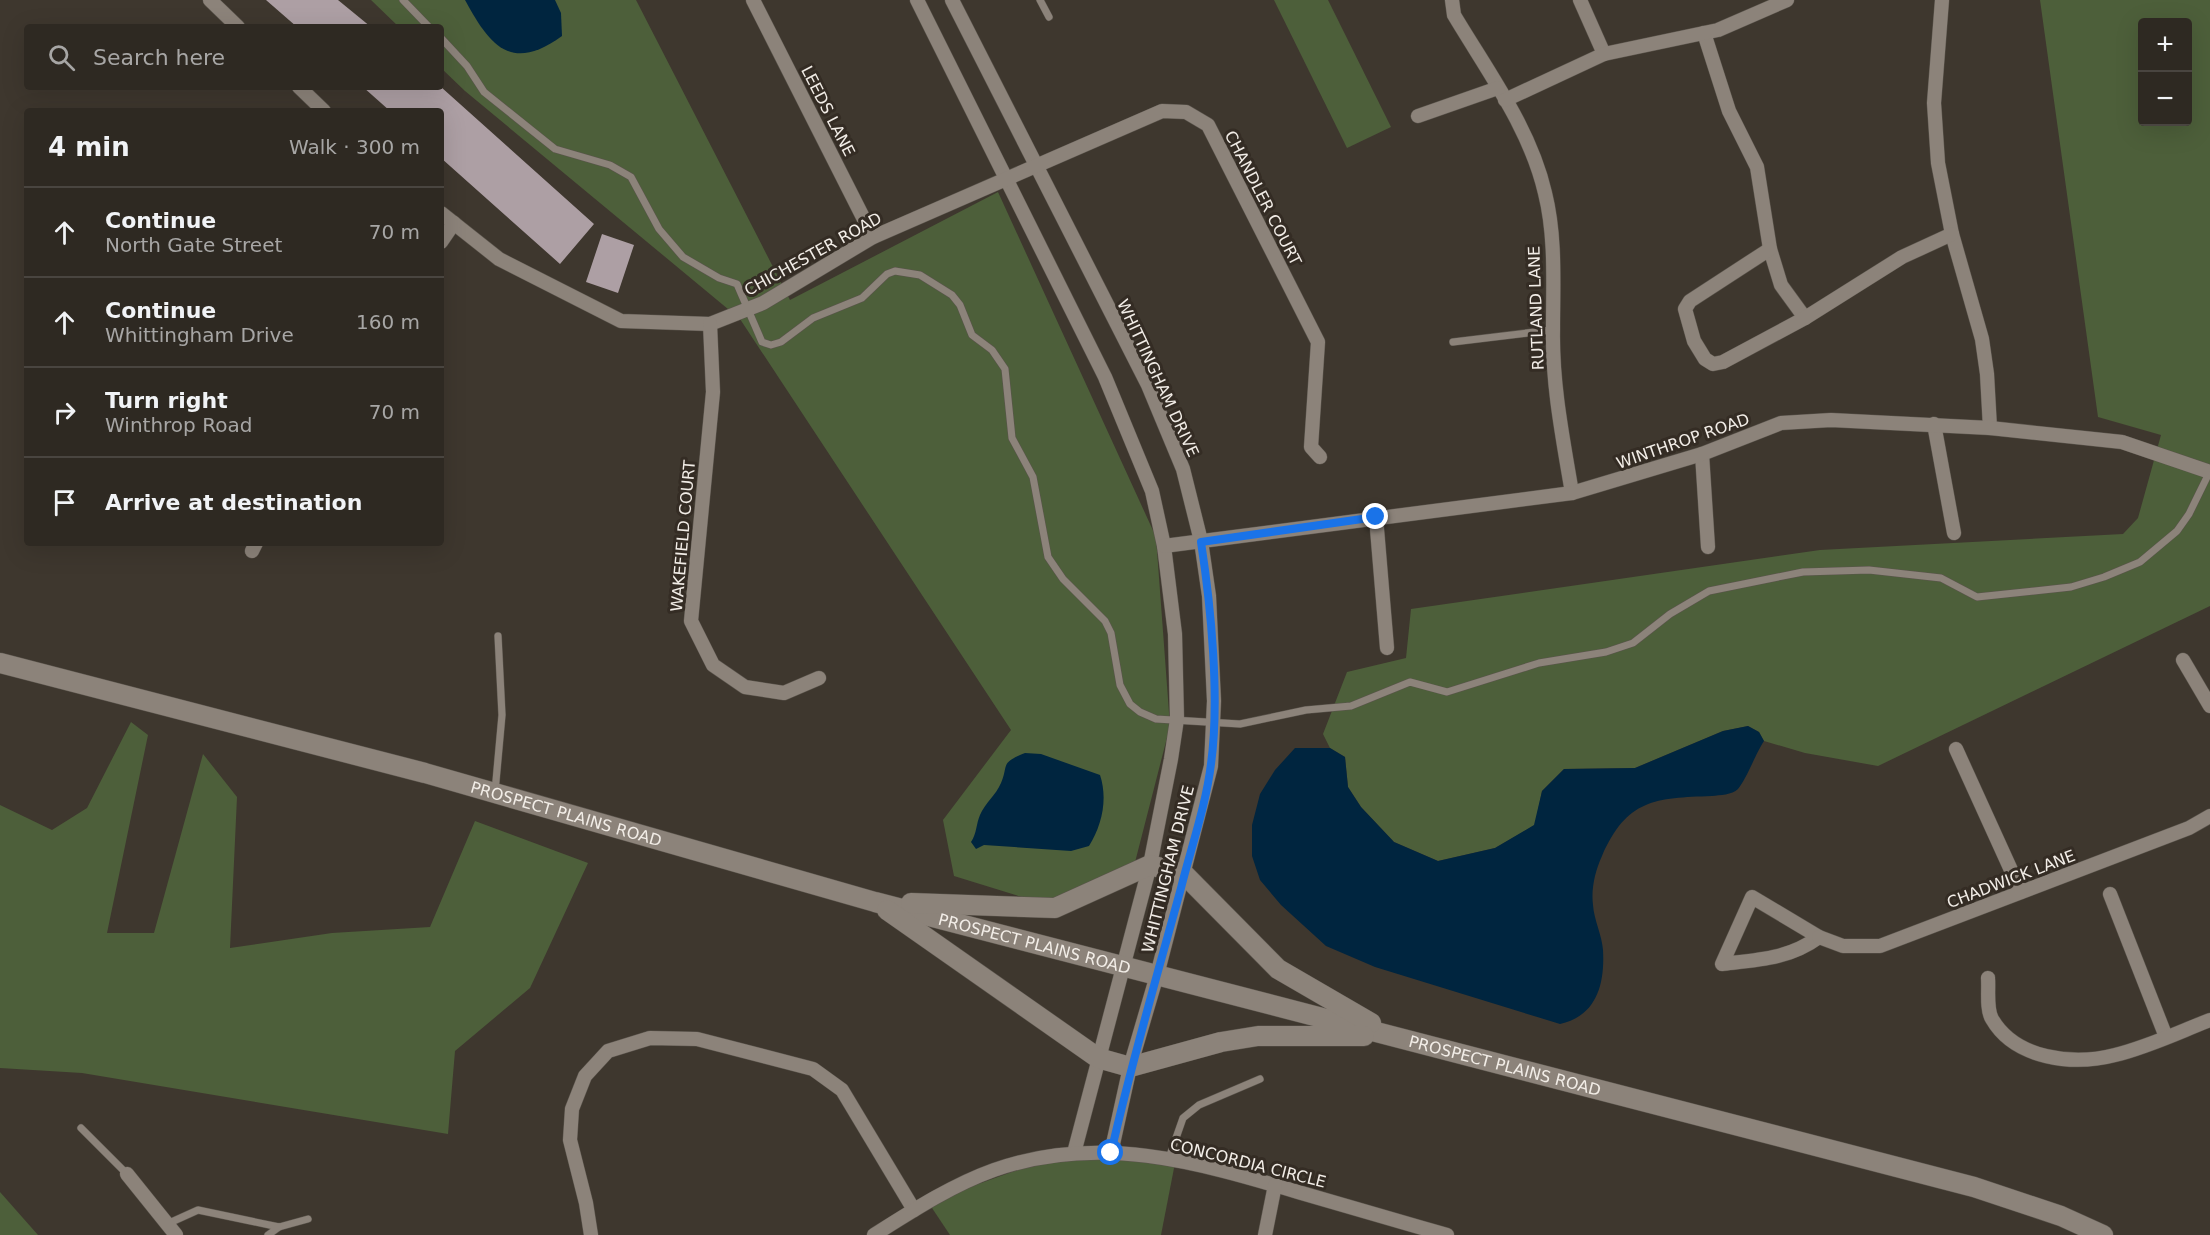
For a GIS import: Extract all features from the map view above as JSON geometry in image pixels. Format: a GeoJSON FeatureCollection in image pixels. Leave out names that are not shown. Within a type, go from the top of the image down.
{"type":"FeatureCollection","features":[{"type":"Feature","properties":{"kind":"street"},"geometry":{"type":"LineString","coordinates":[[210,0],[235,24]]}},
{"type":"Feature","properties":{"kind":"street","name":"LEEDS LANE"},"geometry":{"type":"LineString","coordinates":[[753,0],[873,237]]}},
{"type":"Feature","properties":{"kind":"street","name":"WHITTINGHAM DRIVE"},"geometry":{"type":"LineString","coordinates":[[917,0],[1008,179],[1104,377],[1152,491],[1164,546],[1175,634],[1177,719],[1150,865],[1074,1153]]}},
{"type":"Feature","properties":{"kind":"street","name":"WHITTINGHAM DRIVE"},"geometry":{"type":"LineString","coordinates":[[952,0],[1148,385],[1183,469],[1201,542],[1209,596],[1214,720],[1211,766],[1157,975],[1130,1067],[1111,1153]]}},
{"type":"Feature","properties":{"kind":"street","name":"RUTLAND LANE"},"geometry":{"type":"LineString","coordinates":[[1452,0],[1454,15],[1529,141],[1546,194],[1555,278],[1552,330],[1557,405],[1572,493]]}},
{"type":"Feature","properties":{"kind":"street"},"geometry":{"type":"LineString","coordinates":[[1580,0],[1604,54]]}},
{"type":"Feature","properties":{"kind":"street"},"geometry":{"type":"LineString","coordinates":[[1418,116],[1502,94],[1604,54],[1718,30],[1787,0]]}},
{"type":"Feature","properties":{"kind":"street"},"geometry":{"type":"LineString","coordinates":[[1942,0],[1934,103],[1938,164],[1952,234],[1982,339],[1988,374],[1990,428]]}},
{"type":"Feature","properties":{"kind":"street"},"geometry":{"type":"LineString","coordinates":[[1704,33],[1729,111],[1757,167],[1770,249],[1781,285],[1805,318]]}},
{"type":"Feature","properties":{"kind":"street"},"geometry":{"type":"LineString","coordinates":[[302,90],[321,108]]}},
{"type":"Feature","properties":{"kind":"street","name":"CHANDLER COURT"},"geometry":{"type":"LineString","coordinates":[[1008,179],[1162,111],[1186,112],[1208,125],[1318,342],[1311,447],[1320,457]]}},
{"type":"Feature","properties":{"kind":"street","name":"CHICHESTER ROAD"},"geometry":{"type":"LineString","coordinates":[[444,215],[499,259],[621,321],[710,324],[763,303],[873,237],[1008,179]]}},
{"type":"Feature","properties":{"kind":"street"},"geometry":{"type":"LineString","coordinates":[[444,238],[454,223]]}},
{"type":"Feature","properties":{"kind":"street"},"geometry":{"type":"LineString","coordinates":[[1770,249],[1690,301],[1685,309],[1694,341],[1705,359],[1713,364],[1723,362],[1805,318],[1902,257],[1952,234]]}},
{"type":"Feature","properties":{"kind":"street","name":"WAKEFIELD COURT"},"geometry":{"type":"LineString","coordinates":[[710,324],[713,392],[691,621],[713,664],[745,687],[784,693],[819,678]]}},
{"type":"Feature","properties":{"kind":"street","name":"WINTHROP ROAD"},"geometry":{"type":"LineString","coordinates":[[1164,546],[1572,493],[1702,454],[1781,423],[1831,420],[1934,424],[2122,442],[2210,472]]}},
{"type":"Feature","properties":{"kind":"street"},"geometry":{"type":"LineString","coordinates":[[1934,424],[1954,532]]}},
{"type":"Feature","properties":{"kind":"street"},"geometry":{"type":"LineString","coordinates":[[1702,454],[1708,547]]}},
{"type":"Feature","properties":{"kind":"street"},"geometry":{"type":"LineString","coordinates":[[1376,517],[1387,648]]}},
{"type":"Feature","properties":{"kind":"street"},"geometry":{"type":"LineString","coordinates":[[2183,660],[2210,706]]}},
{"type":"Feature","properties":{"kind":"street","name":"PROSPECT PLAINS ROAD"},"geometry":{"type":"LineString","coordinates":[[0,663],[495,792],[875,902],[1974,1187],[2061,1216],[2103,1235]]}},
{"type":"Feature","properties":{"kind":"street"},"geometry":{"type":"LineString","coordinates":[[1956,749],[2021,892]]}},
{"type":"Feature","properties":{"kind":"street","name":"CHADWICK LANE"},"geometry":{"type":"LineString","coordinates":[[1819,937],[1802,949],[1782,957],[1722,964],[1752,897],[1819,937],[1843,946],[1880,946],[2189,828],[2210,816]]}},
{"type":"Feature","properties":{"kind":"street"},"geometry":{"type":"LineString","coordinates":[[875,902],[1055,908],[1150,865],[1184,874],[1278,969],[1394,1036]]}},
{"type":"Feature","properties":{"kind":"street"},"geometry":{"type":"LineString","coordinates":[[2110,894],[2166,1038]]}},
{"type":"Feature","properties":{"kind":"street"},"geometry":{"type":"LineString","coordinates":[[875,902],[1098,1058],[1130,1067],[1221,1042],[1258,1036],[1394,1036]]}},
{"type":"Feature","properties":{"kind":"street"},"geometry":{"type":"LineString","coordinates":[[1988,978],[1990,1017],[2010,1042],[2042,1056],[2077,1058],[2114,1056],[2210,1020]]}},
{"type":"Feature","properties":{"kind":"street"},"geometry":{"type":"LineString","coordinates":[[591,1235],[586,1203],[570,1140],[572,1109],[585,1076],[608,1051],[650,1038],[697,1039],[813,1069],[842,1090],[914,1210]]}},
{"type":"Feature","properties":{"kind":"street","name":"CONCORDIA CIRCLE"},"geometry":{"type":"LineString","coordinates":[[874,1235],[914,1210],[995,1170],[1074,1153],[1111,1153],[1184,1160],[1447,1235]]}},
{"type":"Feature","properties":{"kind":"street"},"geometry":{"type":"LineString","coordinates":[[127,1174],[176,1235]]}},
{"type":"Feature","properties":{"kind":"street"},"geometry":{"type":"LineString","coordinates":[[1265,1235],[1275,1185]]}},
{"type":"Feature","properties":{"kind":"lane"},"geometry":{"type":"LineString","coordinates":[[403,0],[426,24]]}},
{"type":"Feature","properties":{"kind":"lane"},"geometry":{"type":"LineString","coordinates":[[1040,0],[1048,17]]}},
{"type":"Feature","properties":{"kind":"lane"},"geometry":{"type":"LineString","coordinates":[[444,41],[467,66],[484,92],[555,149],[610,165],[632,177],[650,213],[683,257],[708,273],[737,284],[757,336],[762,342],[771,345],[782,342],[826,311],[862,298],[887,274],[895,271],[920,275],[952,295],[960,305],[972,335],[992,350],[1005,369],[1012,438],[1033,477],[1044,545],[1051,563],[1063,579],[1105,621],[1111,633],[1120,685],[1130,704],[1140,712],[1156,719],[1214,720],[1240,724],[1306,710],[1351,706],[1410,682],[1447,692],[1539,663],[1606,652],[1633,643],[1670,614],[1709,591],[1803,572],[1858,570],[1941,578],[1977,597],[2071,587],[2104,577],[2140,562],[2183,522],[2210,472]]}},
{"type":"Feature","properties":{"kind":"lane"},"geometry":{"type":"LineString","coordinates":[[1454,342],[1552,330]]}},
{"type":"Feature","properties":{"kind":"lane"},"geometry":{"type":"LineString","coordinates":[[495,792],[501,715],[498,636]]}},
{"type":"Feature","properties":{"kind":"lane"},"geometry":{"type":"LineString","coordinates":[[1169,1158],[1183,1118],[1199,1105],[1260,1078]]}},
{"type":"Feature","properties":{"kind":"lane"},"geometry":{"type":"LineString","coordinates":[[81,1128],[127,1174]]}},
{"type":"Feature","properties":{"kind":"lane"},"geometry":{"type":"LineString","coordinates":[[167,1224],[198,1210],[279,1227]]}},
{"type":"Feature","properties":{"kind":"lane"},"geometry":{"type":"LineString","coordinates":[[268,1235],[279,1227],[308,1219]]}},
{"type":"Feature","properties":{"kind":"green space"},"geometry":{"type":"Polygon","coordinates":[[[371,0],[636,0],[790,300],[998,192],[1156,537],[1170,726],[1132,874],[1054,907],[954,876],[943,820],[1011,730],[740,319],[465,91],[444,71],[444,24],[396,24],[371,0]]]}},
{"type":"Feature","properties":{"kind":"green space"},"geometry":{"type":"Polygon","coordinates":[[[1274,0],[1328,0],[1391,127],[1347,148],[1274,0]]]}},
{"type":"Feature","properties":{"kind":"green space"},"geometry":{"type":"Polygon","coordinates":[[[2040,0],[2210,0],[2210,606],[1878,766],[1805,753],[1764,741],[1759,732],[1748,726],[1723,731],[1635,768],[1564,769],[1542,791],[1535,825],[1495,848],[1438,861],[1394,842],[1361,807],[1348,787],[1345,757],[1330,748],[1323,734],[1347,672],[1406,658],[1411,609],[1820,550],[2123,534],[2138,518],[2161,435],[2098,417],[2040,0]]]}},
{"type":"Feature","properties":{"kind":"green space"},"geometry":{"type":"Polygon","coordinates":[[[131,722],[148,735],[107,933],[154,933],[203,754],[237,797],[230,948],[332,933],[430,927],[475,821],[588,863],[530,988],[455,1051],[448,1134],[82,1073],[0,1068],[0,805],[52,830],[87,808],[131,722]]]}},
{"type":"Feature","properties":{"kind":"green space"},"geometry":{"type":"Polygon","coordinates":[[[1111,1153],[1175,1163],[1161,1235],[950,1235],[928,1202],[1042,1161],[1111,1153]]]}},
{"type":"Feature","properties":{"kind":"green space"},"geometry":{"type":"Polygon","coordinates":[[[0,1192],[38,1235],[0,1235],[0,1192]]]}},
{"type":"Feature","properties":{"kind":"water"},"geometry":{"type":"Polygon","coordinates":[[[465,0],[555,0],[561,13],[562,36],[544,47],[529,52],[515,53],[504,49],[484,30],[465,0]]]}},
{"type":"Feature","properties":{"kind":"water"},"geometry":{"type":"Polygon","coordinates":[[[1748,726],[1759,732],[1764,741],[1738,789],[1726,794],[1674,798],[1645,805],[1633,812],[1612,837],[1602,856],[1594,880],[1594,911],[1603,950],[1600,987],[1590,1006],[1582,1014],[1560,1024],[1375,967],[1326,946],[1281,905],[1260,880],[1252,856],[1252,825],[1260,794],[1275,770],[1295,748],[1330,748],[1345,757],[1348,787],[1361,807],[1394,842],[1438,861],[1495,848],[1534,825],[1542,791],[1564,769],[1635,768],[1723,731],[1748,726]]]}},
{"type":"Feature","properties":{"kind":"water"},"geometry":{"type":"Polygon","coordinates":[[[1025,753],[1041,754],[1100,775],[1103,793],[1102,812],[1089,846],[1071,851],[984,845],[976,849],[971,842],[980,815],[999,787],[1006,765],[1011,759],[1025,753]]]}},
{"type":"Feature","properties":{"kind":"building"},"geometry":{"type":"Polygon","coordinates":[[[266,0],[338,0],[367,24],[294,24],[266,0]]]}},
{"type":"Feature","properties":{"kind":"building"},"geometry":{"type":"Polygon","coordinates":[[[366,90],[444,90],[594,224],[560,264],[444,161],[444,108],[387,108],[366,90]]]}},
{"type":"Feature","properties":{"kind":"building"},"geometry":{"type":"Polygon","coordinates":[[[602,234],[634,245],[618,293],[586,282],[602,234]]]}},
{"type":"Feature","properties":{"kind":"route"},"geometry":{"type":"LineString","coordinates":[[1111,1153],[1130,1067],[1157,975],[1211,766],[1214,740],[1214,700],[1209,596],[1201,542],[1376,517]]}}]}
